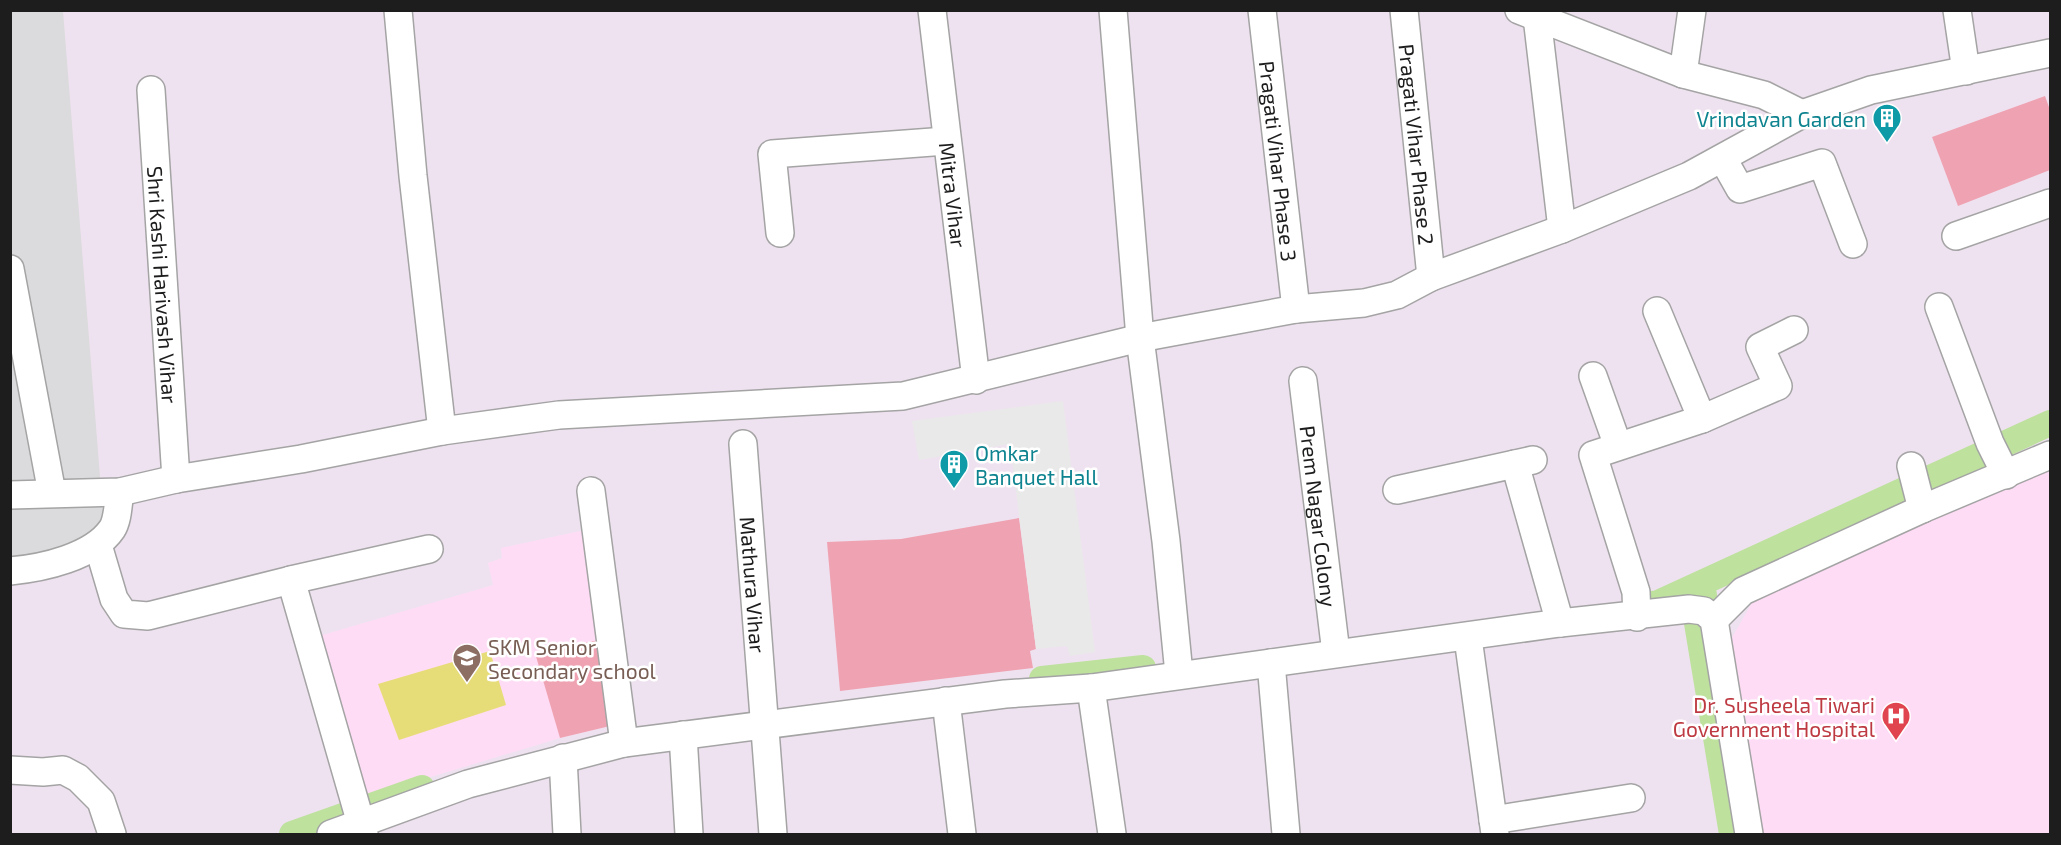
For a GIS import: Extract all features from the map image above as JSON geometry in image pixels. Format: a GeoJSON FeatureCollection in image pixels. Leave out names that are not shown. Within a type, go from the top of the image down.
{"type":"FeatureCollection","features":[{"type":"Feature","properties":{"kind":"street"},"geometry":{"type":"LineString","coordinates":[[398,10],[414,188],[442,431]]}},
{"type":"Feature","properties":{"kind":"street","name":"Mitra Vihar"},"geometry":{"type":"LineString","coordinates":[[932,10],[976,380]]}},
{"type":"Feature","properties":{"kind":"street"},"geometry":{"type":"LineString","coordinates":[[1113,10],[1140,338],[1179,666]]}},
{"type":"Feature","properties":{"kind":"street","name":"Pragati Vihar Phase 3"},"geometry":{"type":"LineString","coordinates":[[1262,10],[1296,309]]}},
{"type":"Feature","properties":{"kind":"street","name":"Pragati Vihar Phase 2"},"geometry":{"type":"LineString","coordinates":[[1404,10],[1431,277]]}},
{"type":"Feature","properties":{"kind":"street"},"geometry":{"type":"LineString","coordinates":[[1683,74],[1692,10]]}},
{"type":"Feature","properties":{"kind":"street"},"geometry":{"type":"LineString","coordinates":[[1957,10],[1966,71]]}},
{"type":"Feature","properties":{"kind":"street"},"geometry":{"type":"LineString","coordinates":[[1562,229],[1545,16],[1683,74],[1764,95],[1802,114]]}},
{"type":"Feature","properties":{"kind":"street"},"geometry":{"type":"LineString","coordinates":[[10,495],[120,492],[176,479],[301,459],[442,431],[559,416],[903,396],[976,380],[1140,338],[1296,309],[1364,303],[1396,295],[1431,277],[1562,229],[1723,159],[1802,114],[1871,90],[2050,53]]}},
{"type":"Feature","properties":{"kind":"street","name":"Shri Kashi Harivash Vihar"},"geometry":{"type":"LineString","coordinates":[[152,90],[176,479]]}},
{"type":"Feature","properties":{"kind":"street"},"geometry":{"type":"LineString","coordinates":[[780,233],[772,154],[946,141]]}},
{"type":"Feature","properties":{"kind":"street"},"geometry":{"type":"LineString","coordinates":[[1723,159],[1740,189],[1822,163],[1853,244]]}},
{"type":"Feature","properties":{"kind":"street"},"geometry":{"type":"LineString","coordinates":[[1956,236],[2050,203]]}},
{"type":"Feature","properties":{"kind":"street"},"geometry":{"type":"LineString","coordinates":[[10,269],[52,493]]}},
{"type":"Feature","properties":{"kind":"street"},"geometry":{"type":"LineString","coordinates":[[1939,307],[1998,460]]}},
{"type":"Feature","properties":{"kind":"street"},"geometry":{"type":"LineString","coordinates":[[1657,311],[1702,419]]}},
{"type":"Feature","properties":{"kind":"street"},"geometry":{"type":"LineString","coordinates":[[1637,607],[1593,455],[1702,419],[1778,386],[1760,347],[1794,330]]}},
{"type":"Feature","properties":{"kind":"street"},"geometry":{"type":"LineString","coordinates":[[1593,376],[1618,446]]}},
{"type":"Feature","properties":{"kind":"street","name":"Prem Nagar Colony"},"geometry":{"type":"LineString","coordinates":[[1303,381],[1335,644]]}},
{"type":"Feature","properties":{"kind":"street","name":"Mathura Vihar"},"geometry":{"type":"LineString","coordinates":[[743,444],[773,834]]}},
{"type":"Feature","properties":{"kind":"street"},"geometry":{"type":"LineString","coordinates":[[331,834],[361,819],[468,784],[563,758],[623,736],[683,735],[764,716],[1091,688],[1179,666],[1271,663],[1335,644],[1468,638],[1558,614],[1637,607],[1701,613],[1743,591],[1916,487],[1998,460],[2050,455]]}},
{"type":"Feature","properties":{"kind":"street"},"geometry":{"type":"LineString","coordinates":[[1397,490],[1524,462],[1558,614]]}},
{"type":"Feature","properties":{"kind":"street"},"geometry":{"type":"LineString","coordinates":[[591,490],[623,736]]}},
{"type":"Feature","properties":{"kind":"street"},"geometry":{"type":"LineString","coordinates":[[10,571],[69,557],[98,545],[113,527],[120,492]]}},
{"type":"Feature","properties":{"kind":"street"},"geometry":{"type":"LineString","coordinates":[[98,545],[114,598],[124,614],[148,616],[291,580],[429,549]]}},
{"type":"Feature","properties":{"kind":"street"},"geometry":{"type":"LineString","coordinates":[[291,580],[361,819]]}},
{"type":"Feature","properties":{"kind":"street"},"geometry":{"type":"LineString","coordinates":[[1701,613],[1749,834]]}},
{"type":"Feature","properties":{"kind":"street"},"geometry":{"type":"LineString","coordinates":[[1468,638],[1494,827],[1631,798]]}},
{"type":"Feature","properties":{"kind":"street"},"geometry":{"type":"LineString","coordinates":[[1271,663],[1286,834]]}},
{"type":"Feature","properties":{"kind":"street"},"geometry":{"type":"LineString","coordinates":[[1091,688],[1112,834]]}},
{"type":"Feature","properties":{"kind":"street"},"geometry":{"type":"LineString","coordinates":[[946,701],[962,834]]}},
{"type":"Feature","properties":{"kind":"street"},"geometry":{"type":"LineString","coordinates":[[683,735],[689,834]]}},
{"type":"Feature","properties":{"kind":"street"},"geometry":{"type":"LineString","coordinates":[[563,758],[567,834]]}},
{"type":"Feature","properties":{"kind":"street"},"geometry":{"type":"LineString","coordinates":[[10,770],[63,770],[78,778],[101,801],[112,834]]}},
{"type":"Feature","properties":{"kind":"shaded area"},"geometry":{"type":"Polygon","coordinates":[[[10,11],[63,11],[104,527],[80,545],[10,561],[10,11]]]}},
{"type":"Feature","properties":{"kind":"shaded area"},"geometry":{"type":"Polygon","coordinates":[[[2045,96],[2050,110],[2050,170],[1958,206],[1932,137],[2045,96]]]}},
{"type":"Feature","properties":{"kind":"shaded area"},"geometry":{"type":"Polygon","coordinates":[[[1063,401],[1095,652],[1070,656],[1067,646],[1036,649],[1010,444],[919,460],[912,421],[1063,401]]]}},
{"type":"Feature","properties":{"kind":"shaded area","name":"Dr. Susheela Tiwari Government Hospital"},"geometry":{"type":"Polygon","coordinates":[[[2050,465],[2050,834],[1756,834],[1726,648],[1759,591],[2050,465]]]}},
{"type":"Feature","properties":{"kind":"shaded area"},"geometry":{"type":"Polygon","coordinates":[[[1019,518],[1036,649],[1030,651],[1033,668],[840,691],[827,542],[901,539],[1019,518]]]}},
{"type":"Feature","properties":{"kind":"shaded area","name":"SKM Senior Secondary school"},"geometry":{"type":"Polygon","coordinates":[[[585,530],[610,726],[560,738],[364,797],[316,637],[493,585],[488,563],[502,558],[501,548],[585,530]]]}},
{"type":"Feature","properties":{"kind":"shaded area"},"geometry":{"type":"Polygon","coordinates":[[[599,640],[610,726],[560,738],[535,653],[599,640]]]}},
{"type":"Feature","properties":{"kind":"shaded area"},"geometry":{"type":"Polygon","coordinates":[[[490,651],[506,705],[399,740],[378,684],[490,651]]]}},
{"type":"Feature","properties":{"kind":"waterway"},"geometry":{"type":"LineString","coordinates":[[1637,606],[1658,603],[2050,423]]}},
{"type":"Feature","properties":{"kind":"waterway"},"geometry":{"type":"LineString","coordinates":[[1704,595],[1694,605],[1732,834]]}},
{"type":"Feature","properties":{"kind":"waterway"},"geometry":{"type":"LineString","coordinates":[[1042,679],[1143,668]]}},
{"type":"Feature","properties":{"kind":"waterway"},"geometry":{"type":"LineString","coordinates":[[292,834],[422,788]]}},
{"type":"Feature","properties":{"kind":"place","name":"Vrindavan Garden"},"geometry":{"type":"Point","coordinates":[1887,144]}},
{"type":"Feature","properties":{"kind":"place","name":"Omkar Banquet Hall"},"geometry":{"type":"Point","coordinates":[954,490]}},
{"type":"Feature","properties":{"kind":"place","name":"SKM Senior Secondary school"},"geometry":{"type":"Point","coordinates":[467,684]}},
{"type":"Feature","properties":{"kind":"place","name":"Dr. Susheela Tiwari Government Hospital"},"geometry":{"type":"Point","coordinates":[1896,742]}}]}
